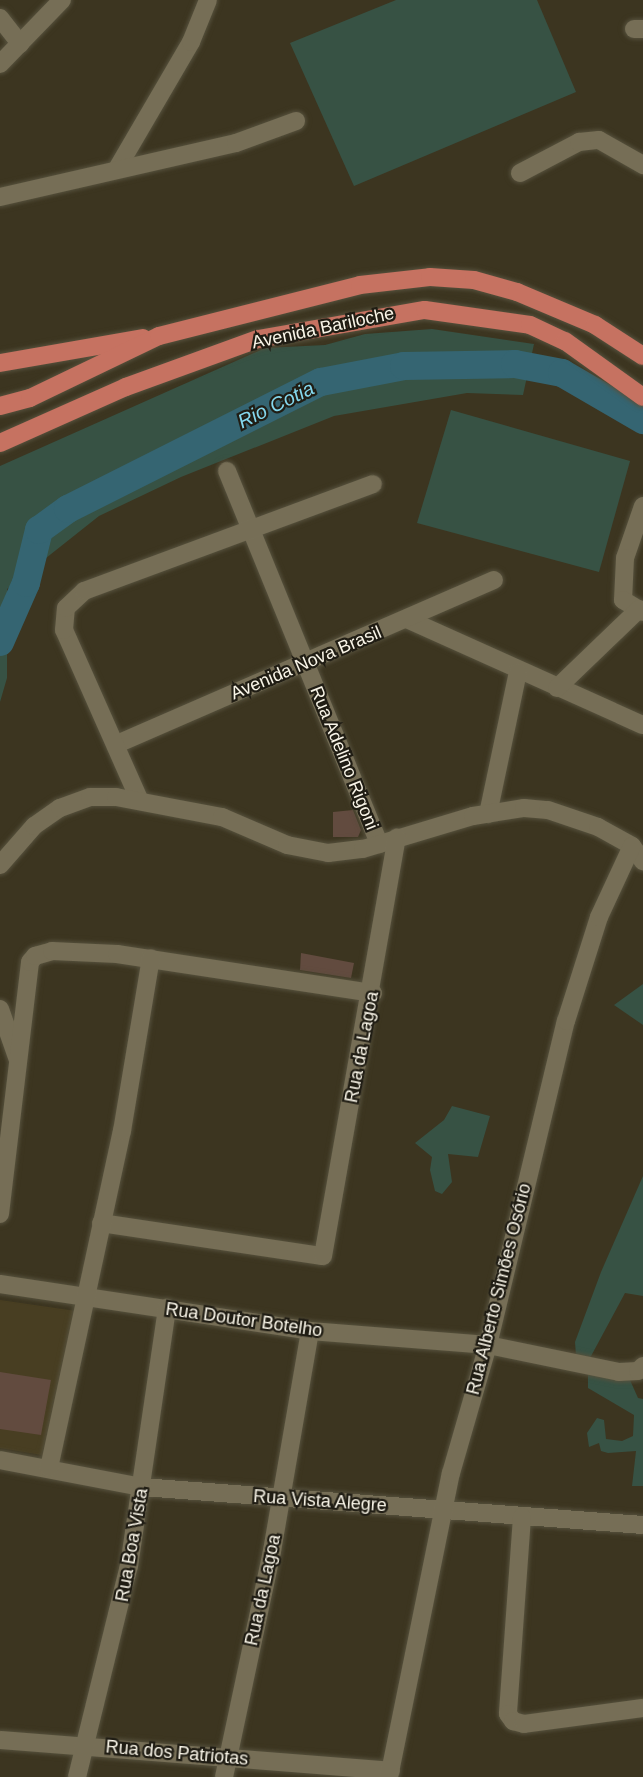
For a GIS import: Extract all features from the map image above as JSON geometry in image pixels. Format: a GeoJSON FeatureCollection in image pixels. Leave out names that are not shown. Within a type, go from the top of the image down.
{"type":"FeatureCollection","features":[{"type":"Feature","properties":{"kind":"main road","name":"Avenida Bariloche"},"geometry":{"type":"LineString","coordinates":[[0,406],[30,398],[159,336],[360,285],[430,277],[474,279],[518,292],[596,325],[643,356]]}},
{"type":"Feature","properties":{"kind":"main road","name":"Avenida Bariloche"},"geometry":{"type":"LineString","coordinates":[[0,443],[126,387],[258,339],[366,316],[425,310],[530,325],[565,341],[643,397]]}},
{"type":"Feature","properties":{"kind":"main road"},"geometry":{"type":"LineString","coordinates":[[0,363],[159,336]]}},
{"type":"Feature","properties":{"kind":"street"},"geometry":{"type":"LineString","coordinates":[[0,64],[62,0]]}},
{"type":"Feature","properties":{"kind":"street"},"geometry":{"type":"LineString","coordinates":[[118,167],[191,42],[208,0]]}},
{"type":"Feature","properties":{"kind":"street"},"geometry":{"type":"LineString","coordinates":[[0,18],[20,44]]}},
{"type":"Feature","properties":{"kind":"street"},"geometry":{"type":"LineString","coordinates":[[0,197],[118,167],[236,143],[296,121]]}},
{"type":"Feature","properties":{"kind":"street"},"geometry":{"type":"LineString","coordinates":[[520,173],[579,142],[599,140],[643,165]]}},
{"type":"Feature","properties":{"kind":"street","name":"Rua Adelino Rigoni"},"geometry":{"type":"LineString","coordinates":[[227,471],[379,844]]}},
{"type":"Feature","properties":{"kind":"street"},"geometry":{"type":"LineString","coordinates":[[139,799],[117,744],[64,630],[66,609],[84,591],[373,484]]}},
{"type":"Feature","properties":{"kind":"street"},"geometry":{"type":"LineString","coordinates":[[557,688],[641,611],[623,600],[626,558],[643,506]]}},
{"type":"Feature","properties":{"kind":"street","name":"Avenida Nova Brasil"},"geometry":{"type":"LineString","coordinates":[[117,744],[304,661],[410,620],[494,580]]}},
{"type":"Feature","properties":{"kind":"street"},"geometry":{"type":"LineString","coordinates":[[410,620],[519,672],[643,725]]}},
{"type":"Feature","properties":{"kind":"street"},"geometry":{"type":"LineString","coordinates":[[488,814],[519,672]]}},
{"type":"Feature","properties":{"kind":"street"},"geometry":{"type":"LineString","coordinates":[[0,865],[34,826],[60,808],[90,797],[139,799],[222,816],[306,849],[328,853],[379,844],[397,837],[488,814],[524,808],[548,810],[598,827],[638,854]]}},
{"type":"Feature","properties":{"kind":"street","name":"Rua da Lagoa"},"geometry":{"type":"LineString","coordinates":[[101,1223],[323,1256],[372,993],[397,837]]}},
{"type":"Feature","properties":{"kind":"street","name":"Rua Alberto Simões Osório"},"geometry":{"type":"LineString","coordinates":[[390,1774],[460,1431],[488,1345],[571,1000],[598,917],[638,854]]}},
{"type":"Feature","properties":{"kind":"street"},"geometry":{"type":"LineString","coordinates":[[0,1214],[20,1064],[30,962],[52,951],[151,958],[372,993]]}},
{"type":"Feature","properties":{"kind":"street"},"geometry":{"type":"LineString","coordinates":[[49,1468],[101,1223],[151,958]]}},
{"type":"Feature","properties":{"kind":"street"},"geometry":{"type":"LineString","coordinates":[[0,1009],[20,1064]]}},
{"type":"Feature","properties":{"kind":"street","name":"Rua Doutor Botelho"},"geometry":{"type":"LineString","coordinates":[[0,1284],[310,1331],[488,1345],[619,1372],[638,1371],[643,1366]]}},
{"type":"Feature","properties":{"kind":"street","name":"Rua Boa Vista"},"geometry":{"type":"LineString","coordinates":[[76,1777],[83,1745],[114,1640],[142,1487],[166,1308]]}},
{"type":"Feature","properties":{"kind":"street","name":"Rua da Lagoa"},"geometry":{"type":"LineString","coordinates":[[224,1777],[310,1331]]}},
{"type":"Feature","properties":{"kind":"street","name":"Rua Vista Alegre"},"geometry":{"type":"LineString","coordinates":[[0,1460],[142,1487],[643,1525]]}},
{"type":"Feature","properties":{"kind":"street"},"geometry":{"type":"LineString","coordinates":[[522,1517],[507,1707],[513,1721],[524,1724],[643,1708]]}},
{"type":"Feature","properties":{"kind":"street","name":"Rua dos Patriotas"},"geometry":{"type":"LineString","coordinates":[[0,1740],[83,1745],[390,1774]]}},
{"type":"Feature","properties":{"kind":"shaded area"},"geometry":{"type":"Polygon","coordinates":[[[0,1300],[76,1311],[48,1456],[0,1448],[0,1300]]]}},
{"type":"Feature","properties":{"kind":"green space"},"geometry":{"type":"Polygon","coordinates":[[[396,0],[537,0],[576,92],[354,186],[290,43],[396,0]]]}},
{"type":"Feature","properties":{"kind":"green space"},"geometry":{"type":"Polygon","coordinates":[[[432,329],[534,344],[523,395],[467,393],[334,416],[181,477],[99,516],[7,589],[7,678],[0,702],[0,466],[265,348],[325,345],[365,334],[432,329]]]}},
{"type":"Feature","properties":{"kind":"green space"},"geometry":{"type":"Polygon","coordinates":[[[451,410],[630,461],[599,572],[417,523],[451,410]]]}},
{"type":"Feature","properties":{"kind":"green space"},"geometry":{"type":"Polygon","coordinates":[[[643,984],[643,1025],[614,1005],[643,984]]]}},
{"type":"Feature","properties":{"kind":"green space"},"geometry":{"type":"Polygon","coordinates":[[[452,1106],[490,1116],[478,1157],[448,1154],[452,1182],[442,1194],[435,1191],[430,1170],[432,1157],[415,1143],[444,1120],[452,1106]]]}},
{"type":"Feature","properties":{"kind":"green space"},"geometry":{"type":"Polygon","coordinates":[[[643,1176],[643,1296],[625,1293],[590,1358],[576,1356],[575,1342],[601,1272],[643,1176]]]}},
{"type":"Feature","properties":{"kind":"green space"},"geometry":{"type":"Polygon","coordinates":[[[588,1370],[630,1380],[638,1398],[643,1399],[643,1486],[632,1486],[636,1451],[608,1453],[601,1451],[599,1443],[589,1447],[587,1433],[597,1418],[604,1420],[606,1439],[622,1441],[633,1436],[634,1415],[588,1388],[588,1370]]]}},
{"type":"Feature","properties":{"kind":"building"},"geometry":{"type":"Polygon","coordinates":[[[353,810],[361,830],[358,837],[333,837],[333,812],[353,810]]]}},
{"type":"Feature","properties":{"kind":"building"},"geometry":{"type":"Polygon","coordinates":[[[301,953],[354,963],[351,978],[300,970],[301,953]]]}},
{"type":"Feature","properties":{"kind":"building"},"geometry":{"type":"Polygon","coordinates":[[[0,1372],[51,1380],[41,1435],[0,1429],[0,1372]]]}},
{"type":"Feature","properties":{"kind":"waterway","name":"Rio Cotia"},"geometry":{"type":"LineString","coordinates":[[0,642],[26,583],[39,530],[68,509],[321,382],[404,366],[515,364],[562,373],[643,420]]}}]}
